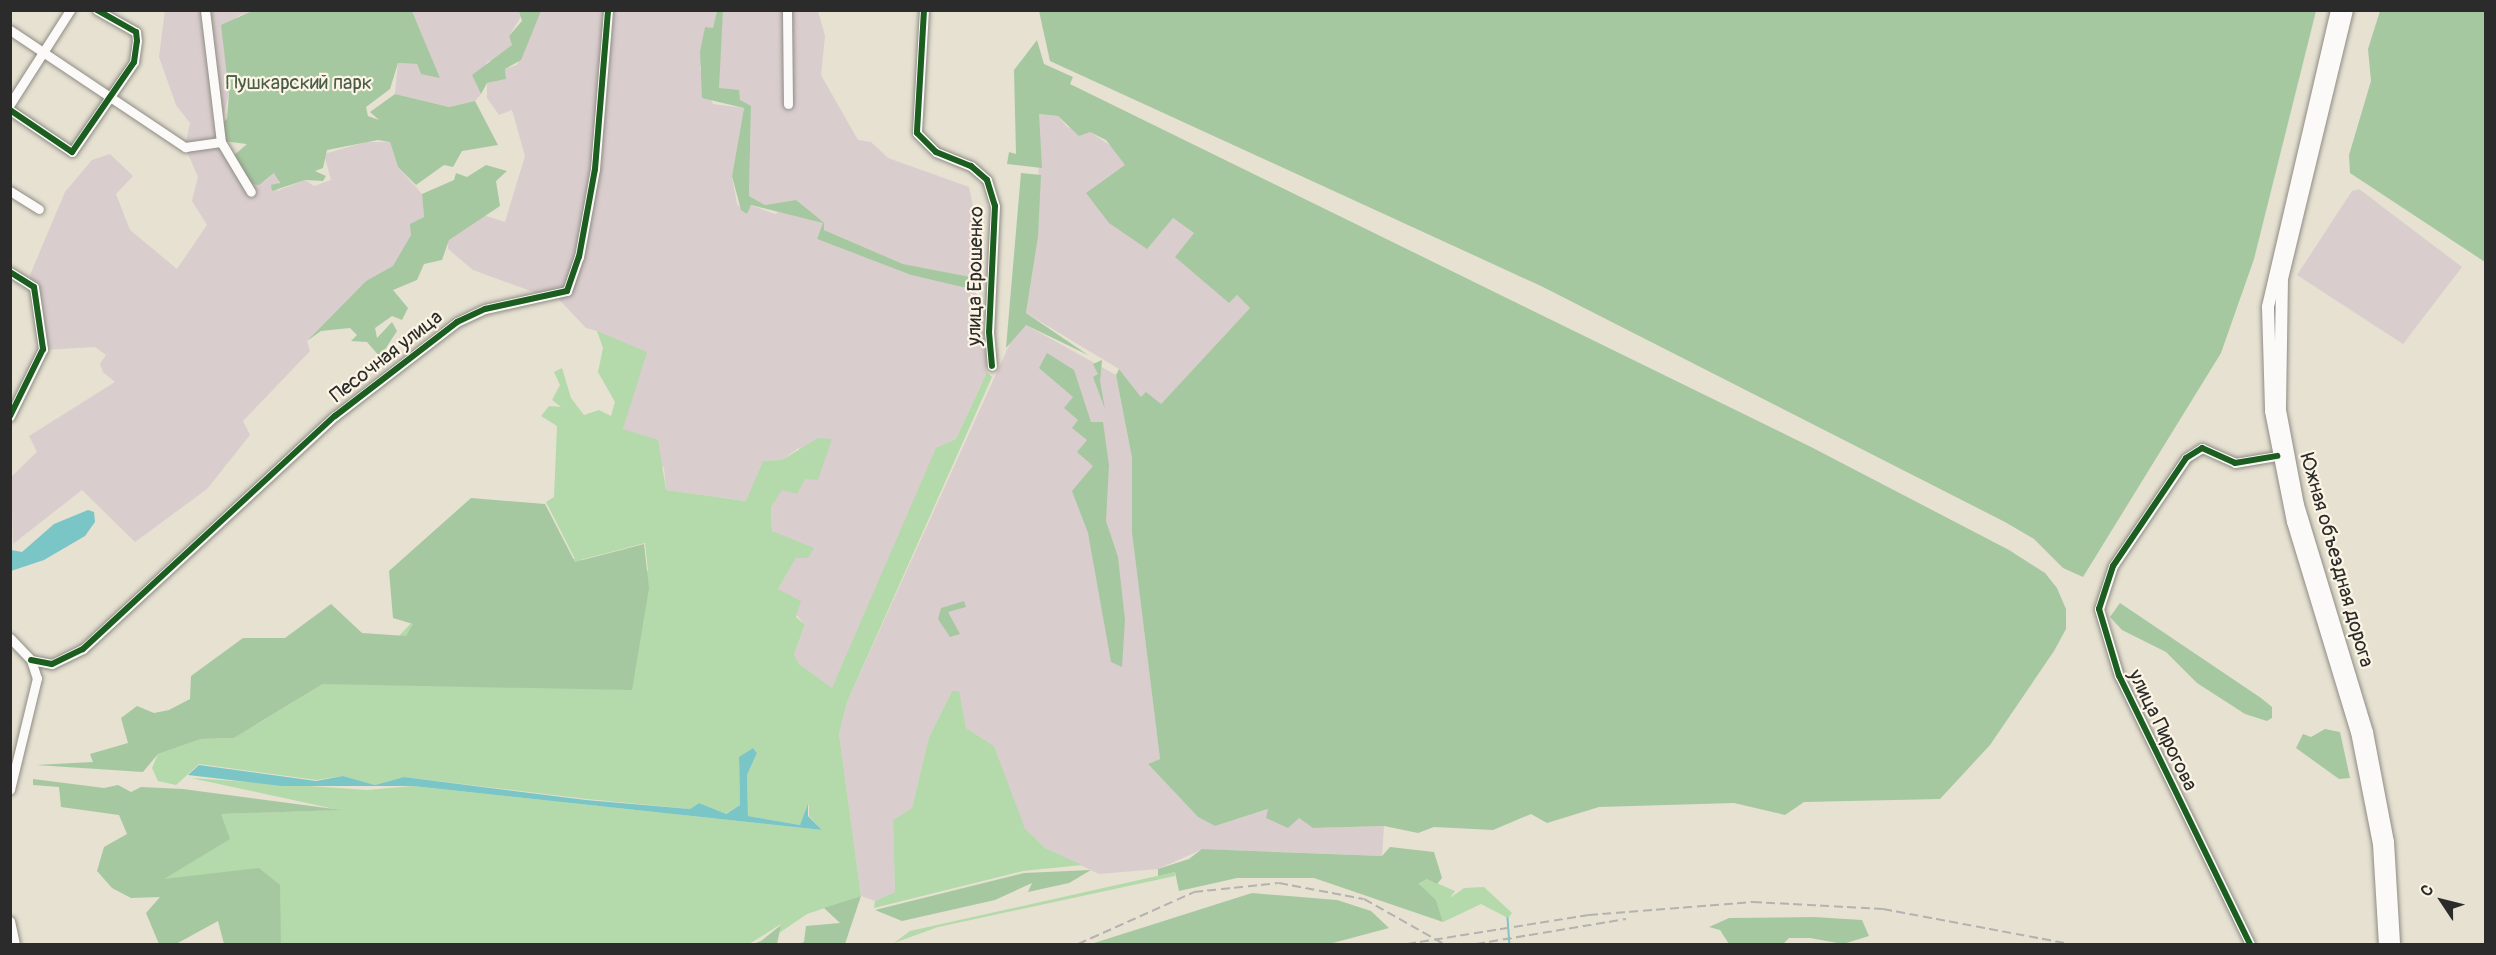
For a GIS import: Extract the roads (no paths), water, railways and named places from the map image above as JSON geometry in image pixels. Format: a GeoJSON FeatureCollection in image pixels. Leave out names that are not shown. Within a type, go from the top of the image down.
{"type":"FeatureCollection","features":[{"type":"Feature","properties":{"kind":"main road","name":"Южная объездная дорога"},"geometry":{"type":"LineString","coordinates":[[2337,10],[2268,307],[2281,456],[2357,732],[2379,844],[2385,945]]}},
{"type":"Feature","properties":{"kind":"main road","name":"Южная объездная дорога"},"geometry":{"type":"LineString","coordinates":[[2347,10],[2282,279],[2277,314],[2281,456],[2367,732],[2388,842],[2394,945]]}},
{"type":"Feature","properties":{"kind":"street"},"geometry":{"type":"LineString","coordinates":[[10,104],[70,10]]}},
{"type":"Feature","properties":{"kind":"street"},"geometry":{"type":"LineString","coordinates":[[10,110],[72,152],[134,62],[136,32],[97,10]]}},
{"type":"Feature","properties":{"kind":"street"},"geometry":{"type":"LineString","coordinates":[[205,10],[221,142],[251,192]]}},
{"type":"Feature","properties":{"kind":"street","name":"Песочная улица"},"geometry":{"type":"LineString","coordinates":[[31,660],[51,664],[83,649],[335,416],[457,322],[485,309],[567,291],[595,169],[608,10]]}},
{"type":"Feature","properties":{"kind":"street"},"geometry":{"type":"LineString","coordinates":[[788,10],[788,104]]}},
{"type":"Feature","properties":{"kind":"street","name":"улица Ерошенко"},"geometry":{"type":"LineString","coordinates":[[924,10],[917,133],[936,152],[971,166],[987,180],[995,206],[989,332],[993,366]]}},
{"type":"Feature","properties":{"kind":"street"},"geometry":{"type":"LineString","coordinates":[[10,30],[44,50],[185,147],[221,142]]}},
{"type":"Feature","properties":{"kind":"street"},"geometry":{"type":"LineString","coordinates":[[10,191],[39,209]]}},
{"type":"Feature","properties":{"kind":"street"},"geometry":{"type":"LineString","coordinates":[[10,272],[34,287],[43,349],[10,416]]}},
{"type":"Feature","properties":{"kind":"street","name":"улица Пирогова"},"geometry":{"type":"LineString","coordinates":[[2250,945],[2119,676],[2099,609],[2113,566],[2186,458],[2202,448],[2235,463],[2281,456]]}},
{"type":"Feature","properties":{"kind":"street"},"geometry":{"type":"LineString","coordinates":[[10,638],[31,660],[37,678],[10,790]]}},
{"type":"Feature","properties":{"kind":"street"},"geometry":{"type":"LineString","coordinates":[[10,921],[15,945]]}},
{"type":"Feature","properties":{"kind":"water"},"geometry":{"type":"Polygon","coordinates":[[[88,510],[94,512],[95,522],[85,536],[44,560],[11,571],[11,550],[22,552],[54,524],[88,510]]]}},
{"type":"Feature","properties":{"kind":"water"},"geometry":{"type":"Polygon","coordinates":[[[753,748],[757,753],[747,775],[748,816],[800,825],[808,804],[808,816],[822,830],[413,786],[282,786],[188,775],[199,765],[316,781],[343,776],[375,785],[404,777],[586,800],[690,809],[699,803],[726,814],[740,805],[739,757],[753,748]]]}},
{"type":"Feature","properties":{"kind":"waterway"},"geometry":{"type":"LineString","coordinates":[[1508,918],[1510,944]]}},
{"type":"Feature","properties":{"kind":"railway"},"geometry":{"type":"LineString","coordinates":[[1078,944],[1194,892],[1279,883],[1364,899],[1442,943]]}},
{"type":"Feature","properties":{"kind":"railway"},"geometry":{"type":"LineString","coordinates":[[1407,944],[1589,915],[1753,902],[1883,909],[2070,944]]}},
{"type":"Feature","properties":{"kind":"railway"},"geometry":{"type":"LineString","coordinates":[[1476,944],[1626,919]]}},
{"type":"Feature","properties":{"kind":"park label","name":"Пушкарский парк"},"geometry":{"type":"Point","coordinates":[299,82]}}]}
